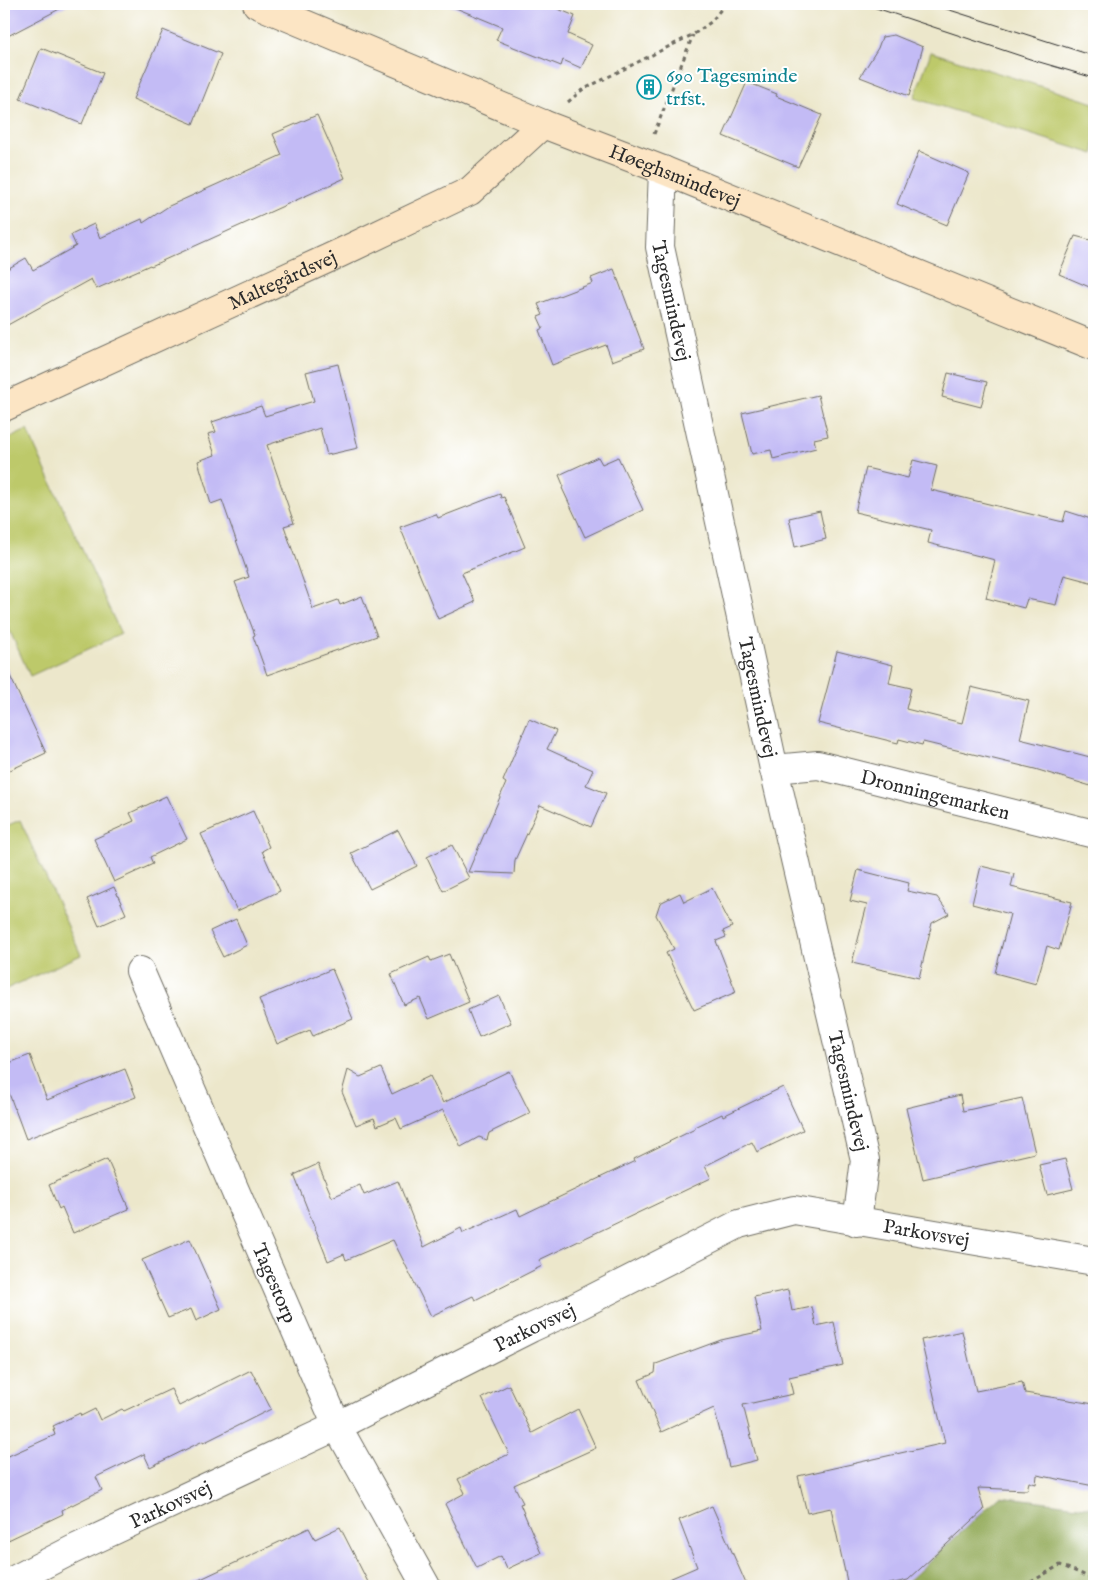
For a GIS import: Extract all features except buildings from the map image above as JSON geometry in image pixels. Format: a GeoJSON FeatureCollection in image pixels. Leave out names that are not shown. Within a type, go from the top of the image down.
{"type":"FeatureCollection","features":[{"type":"Feature","properties":{"kind":"street","name":"Høeghsmindevej"},"geometry":{"type":"LineString","coordinates":[[257,4],[543,124],[653,166],[1094,346]]}},
{"type":"Feature","properties":{"kind":"street","name":"Maltegårdsvej"},"geometry":{"type":"LineString","coordinates":[[4,407],[340,253],[470,191],[543,124]]}},
{"type":"Feature","properties":{"kind":"street","name":"Tagesmindevej"},"geometry":{"type":"LineString","coordinates":[[653,166],[660,247],[774,769],[865,1160],[857,1222]]}},
{"type":"Feature","properties":{"kind":"street","name":"Dronningemarken"},"geometry":{"type":"LineString","coordinates":[[774,769],[818,765],[1094,834]]}},
{"type":"Feature","properties":{"kind":"street","name":"Tagestorp"},"geometry":{"type":"LineString","coordinates":[[140,971],[337,1426],[426,1586]]}},
{"type":"Feature","properties":{"kind":"street","name":"Parkovsvej"},"geometry":{"type":"LineString","coordinates":[[4,1585],[72,1550],[337,1426],[739,1224],[794,1210],[1094,1261]]}},
{"type":"Feature","properties":{"kind":"path"},"geometry":{"type":"LineString","coordinates":[[543,124],[582,90],[694,34],[711,22],[725,4]]}},
{"type":"Feature","properties":{"kind":"path"},"geometry":{"type":"LineString","coordinates":[[653,166],[694,34]]}},
{"type":"Feature","properties":{"kind":"path"},"geometry":{"type":"LineString","coordinates":[[1024,1586],[1060,1565],[1094,1579]]}},
{"type":"Feature","properties":{"kind":"green space"},"geometry":{"type":"Polygon","coordinates":[[[931,52],[1094,103],[1094,154],[914,98],[931,52]]]}},
{"type":"Feature","properties":{"kind":"green space"},"geometry":{"type":"Polygon","coordinates":[[[27,430],[121,634],[30,676],[4,618],[4,441],[27,430]]]}},
{"type":"Feature","properties":{"kind":"green space"},"geometry":{"type":"Polygon","coordinates":[[[20,820],[81,955],[4,990],[4,827],[20,820]]]}},
{"type":"Feature","properties":{"kind":"green space"},"geometry":{"type":"Polygon","coordinates":[[[1000,1496],[1094,1508],[1094,1586],[903,1586],[1000,1496]]]}},
{"type":"Feature","properties":{"kind":"tram line"},"geometry":{"type":"LineString","coordinates":[[864,4],[1036,61],[1094,78]]}},
{"type":"Feature","properties":{"kind":"tram line"},"geometry":{"type":"LineString","coordinates":[[931,4],[1094,56]]}},
{"type":"Feature","properties":{"kind":"place","name":"690 Tagesminde trfst."},"geometry":{"type":"Point","coordinates":[649,87]}}]}
